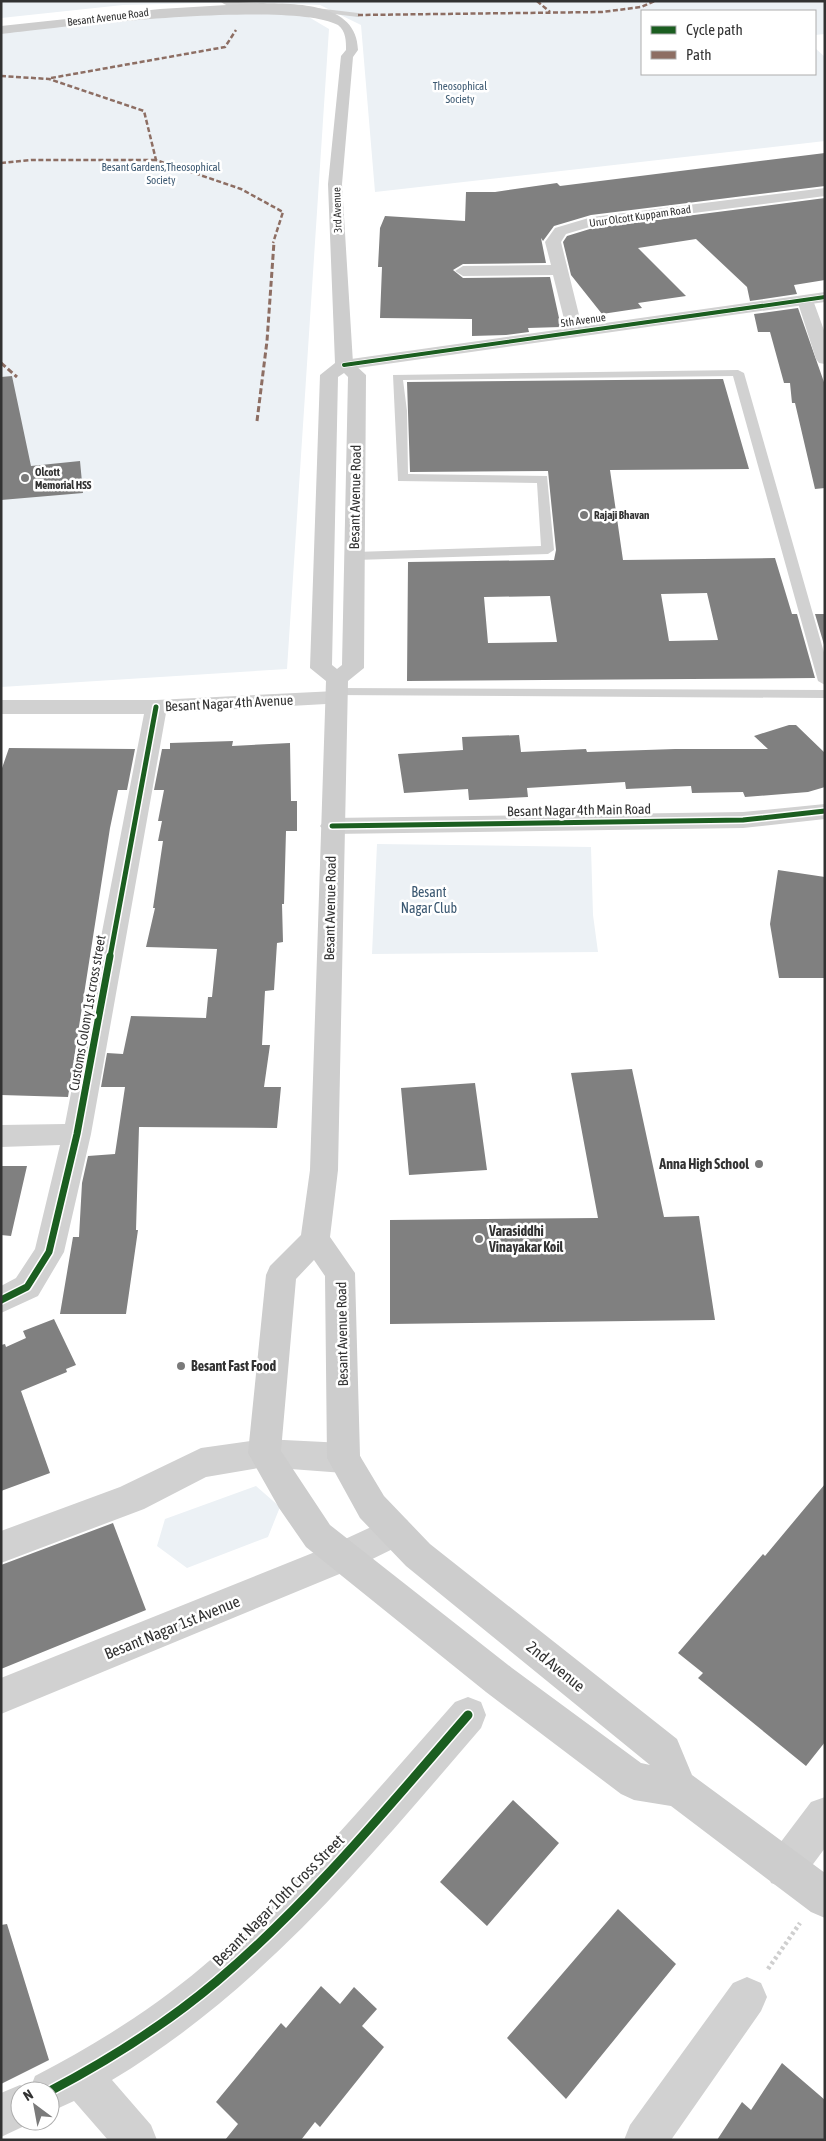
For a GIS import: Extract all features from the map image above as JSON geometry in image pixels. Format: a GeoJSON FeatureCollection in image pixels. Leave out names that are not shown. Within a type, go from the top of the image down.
{"type":"FeatureCollection","features":[{"type":"Feature","properties":{"kind":"main road","name":"Besant Avenue Road"},"geometry":{"type":"LineString","coordinates":[[220,5],[296,15],[320,23],[328,28]]}},
{"type":"Feature","properties":{"kind":"main road","name":"Besant Avenue Road"},"geometry":{"type":"LineString","coordinates":[[1,30],[220,5],[324,13],[342,22],[352,34],[352,50],[342,52]]}},
{"type":"Feature","properties":{"kind":"main road","name":"3rd Avenue"},"geometry":{"type":"LineString","coordinates":[[342,52],[335,184],[344,365]]}},
{"type":"Feature","properties":{"kind":"main road","name":"Besant Avenue Road"},"geometry":{"type":"LineString","coordinates":[[344,365],[357,375],[353,668],[336,689],[324,1170],[316,1239],[340,1273],[344,1458]]}},
{"type":"Feature","properties":{"kind":"main road"},"geometry":{"type":"LineString","coordinates":[[336,689],[321,668],[330,375],[344,365]]}},
{"type":"Feature","properties":{"kind":"main road"},"geometry":{"type":"LineString","coordinates":[[316,1239],[281,1275],[264,1453],[318,1536],[499,1680],[634,1781],[678,1788],[823,1896]]}},
{"type":"Feature","properties":{"kind":"main road","name":"2nd Avenue"},"geometry":{"type":"LineString","coordinates":[[344,1458],[372,1507],[407,1543],[664,1752],[678,1788]]}},
{"type":"Feature","properties":{"kind":"street","name":"Urur Olcott Kuppam Road"},"geometry":{"type":"LineString","coordinates":[[575,331],[553,242],[560,231],[568,227],[592,222],[825,192]]}},
{"type":"Feature","properties":{"kind":"street"},"geometry":{"type":"LineString","coordinates":[[464,271],[560,270]]}},
{"type":"Feature","properties":{"kind":"street","name":"5th Avenue"},"geometry":{"type":"LineString","coordinates":[[344,365],[825,297]]}},
{"type":"Feature","properties":{"kind":"street"},"geometry":{"type":"LineString","coordinates":[[805,300],[825,360]]}},
{"type":"Feature","properties":{"kind":"street","name":"Besant Nagar 4th Avenue"},"geometry":{"type":"LineString","coordinates":[[1,707],[156,707],[336,689]]}},
{"type":"Feature","properties":{"kind":"street","name":"Customs Colony 1st cross street"},"geometry":{"type":"LineString","coordinates":[[1,1300],[27,1287],[49,1252],[77,1134],[156,707]]}},
{"type":"Feature","properties":{"kind":"street","name":"Besant Nagar 4th Main Road"},"geometry":{"type":"LineString","coordinates":[[332,826],[743,820],[825,811]]}},
{"type":"Feature","properties":{"kind":"street"},"geometry":{"type":"LineString","coordinates":[[1,1136],[77,1134]]}},
{"type":"Feature","properties":{"kind":"street"},"geometry":{"type":"LineString","coordinates":[[1,1547],[132,1498],[201,1462],[264,1453],[344,1458]]}},
{"type":"Feature","properties":{"kind":"street","name":"Besant Nagar 1st Avenue"},"geometry":{"type":"LineString","coordinates":[[1,1696],[342,1557],[407,1543]]}},
{"type":"Feature","properties":{"kind":"street","name":"Besant Nagar 10th Cross Street"},"geometry":{"type":"LineString","coordinates":[[65,2083],[164,2022],[217,1981],[245,1956],[312,1890],[468,1715]]}},
{"type":"Feature","properties":{"kind":"street"},"geometry":{"type":"LineString","coordinates":[[785,1869],[822,1819]]}},
{"type":"Feature","properties":{"kind":"street"},"geometry":{"type":"LineString","coordinates":[[645,2140],[747,1998]]}},
{"type":"Feature","properties":{"kind":"street"},"geometry":{"type":"LineString","coordinates":[[65,2083],[136,2140]]}},
{"type":"Feature","properties":{"kind":"lane"},"geometry":{"type":"LineString","coordinates":[[220,5],[290,6],[358,15]]}},
{"type":"Feature","properties":{"kind":"lane"},"geometry":{"type":"LineString","coordinates":[[355,556],[548,550],[542,479],[402,478],[401,411],[397,377],[738,373],[825,681]]}},
{"type":"Feature","properties":{"kind":"lane"},"geometry":{"type":"LineString","coordinates":[[336,689],[825,694]]}},
{"type":"Feature","properties":{"kind":"path"},"geometry":{"type":"LineString","coordinates":[[747,1998],[823,1896]]}},
{"type":"Feature","properties":{"kind":"green space","name":"Theosophical Society"},"geometry":{"type":"Polygon","coordinates":[[[1,1],[825,1],[825,34],[816,35],[816,10],[641,10],[641,75],[816,75],[816,49],[825,57],[825,141],[375,192],[361,25],[320,5],[248,2],[123,5],[1,18],[1,1]]]}},
{"type":"Feature","properties":{"kind":"green space","name":"Besant Gardens,Theosophical Society"},"geometry":{"type":"Polygon","coordinates":[[[133,13],[302,13],[329,29],[287,669],[1,687],[1,28],[133,13]]]}},
{"type":"Feature","properties":{"kind":"green space","name":"Besant Nagar Club"},"geometry":{"type":"Polygon","coordinates":[[[377,844],[591,847],[593,915],[598,952],[372,954],[377,844]]]}},
{"type":"Feature","properties":{"kind":"green space"},"geometry":{"type":"Polygon","coordinates":[[[256,1486],[280,1507],[268,1537],[187,1568],[157,1546],[165,1519],[256,1486]]]}},
{"type":"Feature","properties":{"kind":"building"},"geometry":{"type":"Polygon","coordinates":[[[825,153],[825,186],[591,215],[554,226],[543,241],[541,238],[546,263],[463,264],[453,270],[463,278],[550,277],[561,327],[528,328],[529,332],[506,335],[472,336],[472,319],[380,318],[382,267],[378,267],[380,228],[385,216],[465,221],[466,192],[495,192],[557,183],[560,186],[825,153]]]}},
{"type":"Feature","properties":{"kind":"building"},"geometry":{"type":"Polygon","coordinates":[[[825,198],[825,280],[794,285],[797,294],[750,301],[747,287],[696,239],[638,248],[686,296],[638,303],[642,308],[602,314],[571,275],[563,242],[567,236],[593,228],[825,198]]]}},
{"type":"Feature","properties":{"kind":"building"},"geometry":{"type":"Polygon","coordinates":[[[798,308],[825,385],[825,488],[815,489],[795,403],[792,403],[790,383],[784,383],[770,332],[758,332],[754,314],[798,308]]]}},
{"type":"Feature","properties":{"kind":"building"},"geometry":{"type":"Polygon","coordinates":[[[12,376],[31,466],[80,461],[83,493],[1,500],[1,377],[12,376]]]}},
{"type":"Feature","properties":{"kind":"building","name":"Rajaji Bhavan"},"geometry":{"type":"Polygon","coordinates":[[[723,379],[749,469],[610,470],[623,560],[775,558],[792,614],[797,614],[815,678],[407,681],[408,562],[554,560],[556,550],[548,471],[410,472],[407,382],[723,379]],[[707,593],[661,594],[669,641],[718,640],[707,593]],[[550,596],[484,597],[488,643],[557,642],[550,596]]]}},
{"type":"Feature","properties":{"kind":"building"},"geometry":{"type":"Polygon","coordinates":[[[815,614],[825,614],[825,648],[815,614]]]}},
{"type":"Feature","properties":{"kind":"building"},"geometry":{"type":"Polygon","coordinates":[[[789,725],[796,725],[825,753],[825,787],[808,792],[745,797],[743,792],[692,793],[691,786],[626,789],[625,782],[527,788],[528,797],[469,800],[468,789],[404,793],[398,754],[463,750],[462,737],[519,735],[521,752],[586,749],[587,752],[675,749],[768,749],[754,736],[789,725]]]}},
{"type":"Feature","properties":{"kind":"building"},"geometry":{"type":"Polygon","coordinates":[[[233,741],[232,746],[290,743],[291,801],[297,801],[297,831],[286,831],[284,904],[282,904],[283,942],[277,943],[274,990],[265,991],[262,1045],[270,1045],[264,1087],[281,1087],[277,1128],[139,1127],[136,1230],[138,1230],[126,1314],[60,1314],[73,1237],[79,1237],[82,1183],[88,1156],[115,1154],[125,1087],[101,1087],[107,1053],[123,1054],[131,1016],[206,1018],[208,997],[212,997],[217,949],[146,947],[155,908],[153,908],[163,841],[158,841],[162,821],[158,821],[164,790],[154,790],[162,749],[170,749],[170,743],[233,741]]]}},
{"type":"Feature","properties":{"kind":"building"},"geometry":{"type":"Polygon","coordinates":[[[9,748],[135,749],[127,790],[118,790],[110,828],[68,1097],[1,1095],[1,771],[9,748]]]}},
{"type":"Feature","properties":{"kind":"building"},"geometry":{"type":"Polygon","coordinates":[[[778,870],[825,877],[825,978],[779,978],[770,924],[778,870]]]}},
{"type":"Feature","properties":{"kind":"building"},"geometry":{"type":"Polygon","coordinates":[[[632,1069],[664,1217],[699,1216],[715,1320],[390,1324],[390,1220],[598,1218],[571,1073],[632,1069]]]}},
{"type":"Feature","properties":{"kind":"building"},"geometry":{"type":"Polygon","coordinates":[[[475,1083],[487,1170],[409,1175],[401,1088],[475,1083]]]}},
{"type":"Feature","properties":{"kind":"building"},"geometry":{"type":"Polygon","coordinates":[[[1,1166],[27,1166],[11,1236],[1,1235],[1,1166]]]}},
{"type":"Feature","properties":{"kind":"building"},"geometry":{"type":"Polygon","coordinates":[[[54,1319],[76,1365],[66,1369],[67,1372],[21,1391],[50,1473],[1,1491],[1,1345],[5,1344],[6,1347],[26,1338],[23,1331],[54,1319]]]}},
{"type":"Feature","properties":{"kind":"building"},"geometry":{"type":"Polygon","coordinates":[[[825,1484],[825,1742],[806,1766],[698,1678],[703,1673],[678,1653],[763,1554],[765,1556],[825,1484]]]}},
{"type":"Feature","properties":{"kind":"building"},"geometry":{"type":"Polygon","coordinates":[[[113,1523],[146,1610],[1,1669],[1,1565],[113,1523]]]}},
{"type":"Feature","properties":{"kind":"building"},"geometry":{"type":"Polygon","coordinates":[[[513,1800],[559,1843],[487,1926],[440,1882],[513,1800]]]}},
{"type":"Feature","properties":{"kind":"building"},"geometry":{"type":"Polygon","coordinates":[[[618,1909],[676,1964],[566,2099],[507,2038],[618,1909]]]}},
{"type":"Feature","properties":{"kind":"building"},"geometry":{"type":"Polygon","coordinates":[[[7,1924],[49,2060],[1,2084],[1,1925],[7,1924]]]}},
{"type":"Feature","properties":{"kind":"building"},"geometry":{"type":"Polygon","coordinates":[[[321,1986],[340,2004],[354,1987],[377,2009],[362,2026],[384,2047],[320,2127],[315,2122],[301,2140],[225,2140],[238,2124],[216,2102],[281,2023],[286,2028],[321,1986]]]}},
{"type":"Feature","properties":{"kind":"building"},"geometry":{"type":"Polygon","coordinates":[[[782,2063],[825,2100],[825,2140],[717,2140],[742,2102],[751,2110],[782,2063]]]}},
{"type":"Feature","properties":{"kind":"marked path"},"geometry":{"type":"LineString","coordinates":[[537,1],[550,12]]}},
{"type":"Feature","properties":{"kind":"marked path"},"geometry":{"type":"LineString","coordinates":[[358,15],[602,12],[641,7],[655,1]]}},
{"type":"Feature","properties":{"kind":"marked path"},"geometry":{"type":"LineString","coordinates":[[51,78],[225,47],[236,30]]}},
{"type":"Feature","properties":{"kind":"marked path"},"geometry":{"type":"LineString","coordinates":[[1,76],[49,79],[144,111],[156,160],[241,189],[283,212],[272,247],[267,341],[257,421]]}},
{"type":"Feature","properties":{"kind":"marked path"},"geometry":{"type":"LineString","coordinates":[[1,163],[32,160],[156,160]]}},
{"type":"Feature","properties":{"kind":"marked path"},"geometry":{"type":"LineString","coordinates":[[1,363],[17,377]]}},
{"type":"Feature","properties":{"kind":"cycle path"},"geometry":{"type":"LineString","coordinates":[[344,365],[825,297]]}},
{"type":"Feature","properties":{"kind":"cycle path"},"geometry":{"type":"LineString","coordinates":[[1,1300],[27,1287],[49,1252],[77,1134],[156,707]]}},
{"type":"Feature","properties":{"kind":"cycle path"},"geometry":{"type":"LineString","coordinates":[[332,826],[743,820],[825,811]]}},
{"type":"Feature","properties":{"kind":"cycle path"},"geometry":{"type":"LineString","coordinates":[[60,2086],[116,2054],[158,2027],[198,1997],[251,1951],[316,1886],[468,1715]]}},
{"type":"Feature","properties":{"kind":"place","name":"Olcott Memorial HSS"},"geometry":{"type":"Point","coordinates":[25,478]}},
{"type":"Feature","properties":{"kind":"place","name":"Rajaji Bhavan"},"geometry":{"type":"Point","coordinates":[584,515]}},
{"type":"Feature","properties":{"kind":"place","name":"Anna High School"},"geometry":{"type":"Point","coordinates":[759,1164]}},
{"type":"Feature","properties":{"kind":"place","name":"Varasiddhi Vinayakar Koil"},"geometry":{"type":"Point","coordinates":[479,1239]}},
{"type":"Feature","properties":{"kind":"place","name":"Besant Fast Food"},"geometry":{"type":"Point","coordinates":[181,1366]}}]}
